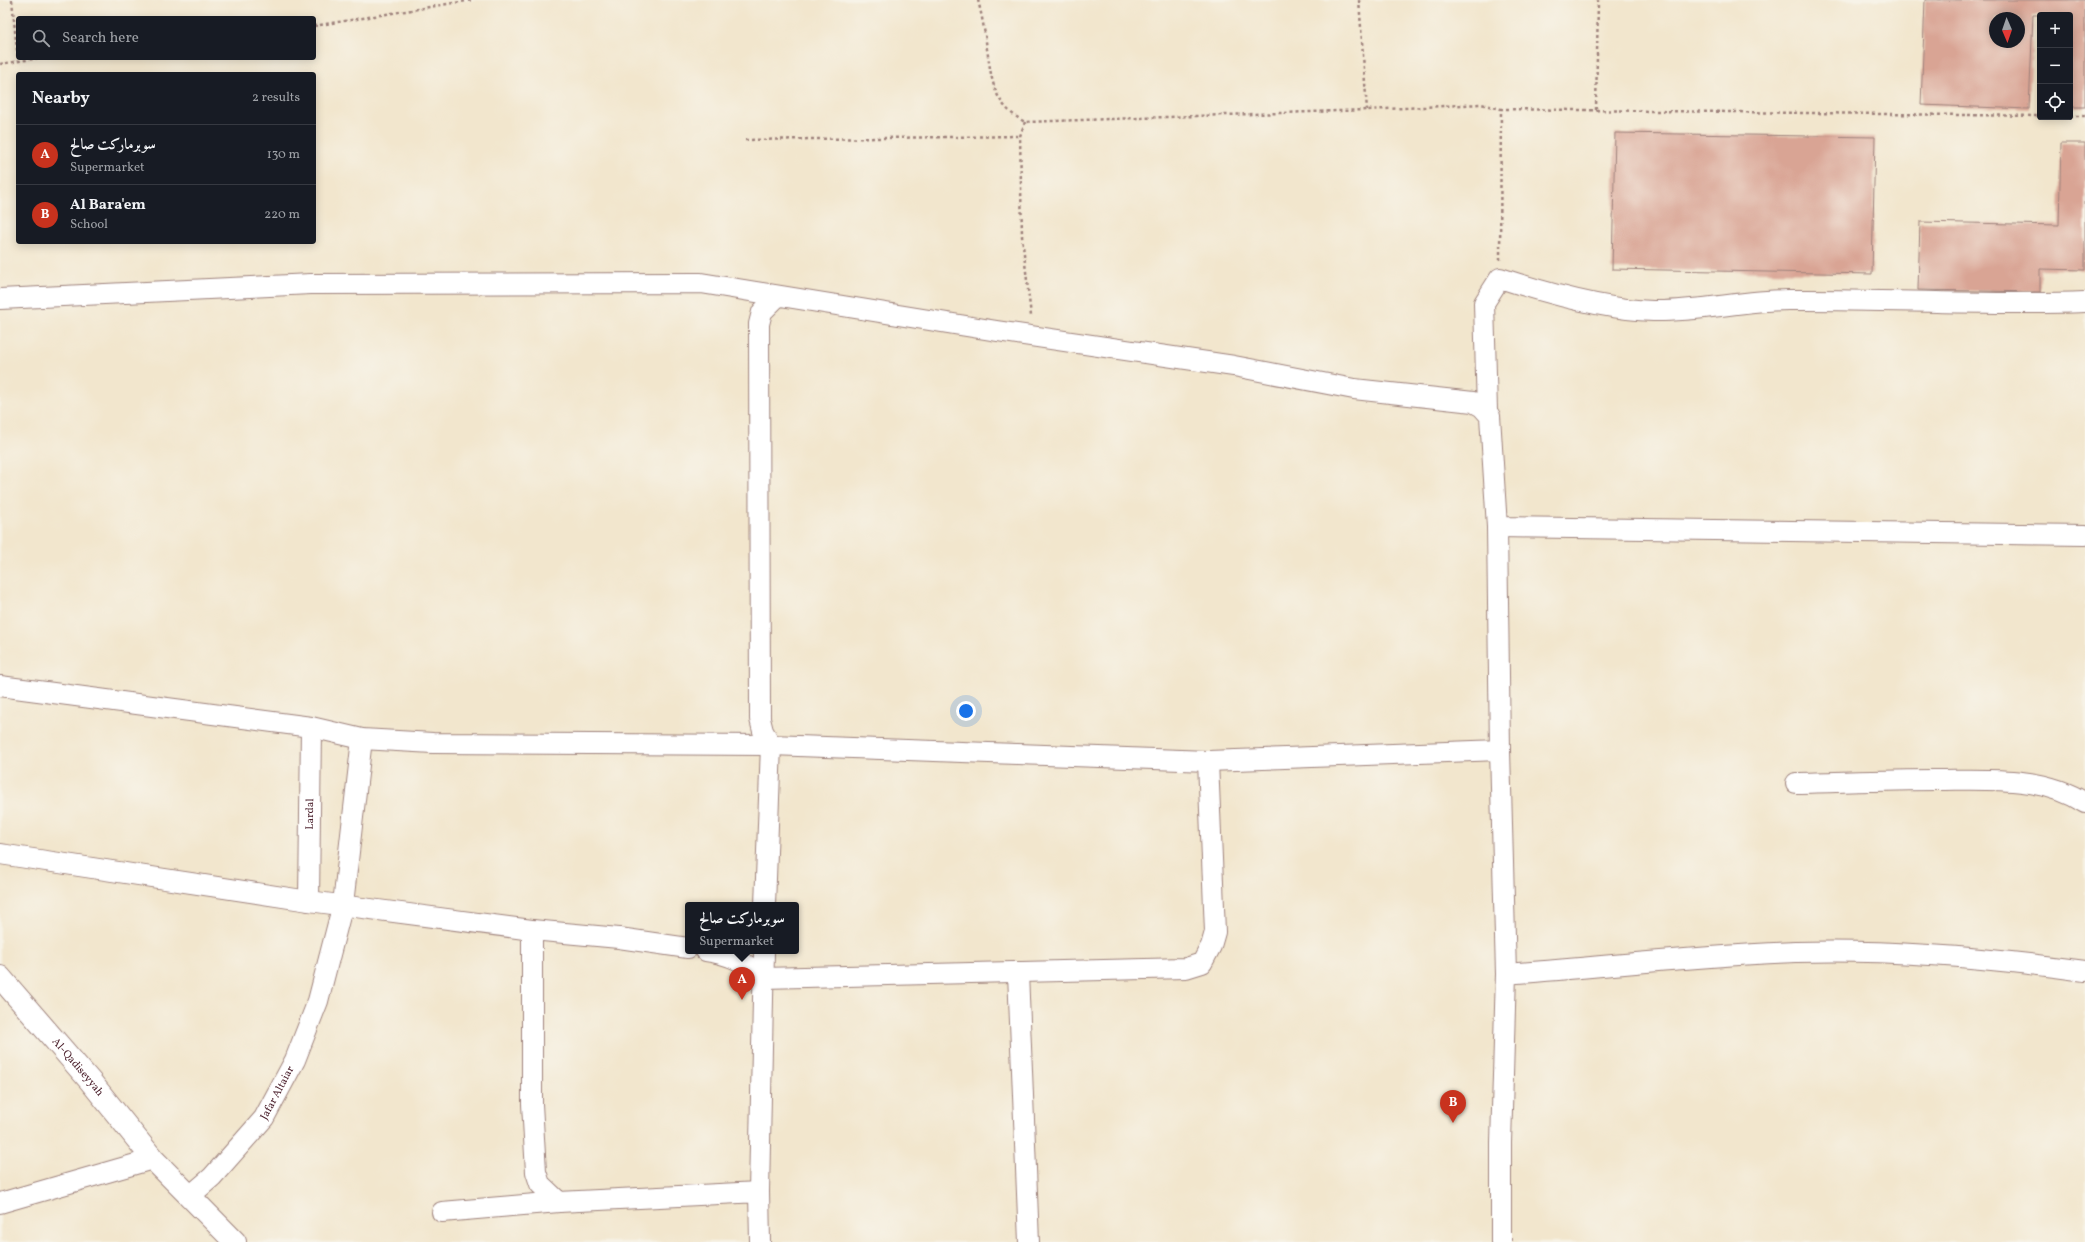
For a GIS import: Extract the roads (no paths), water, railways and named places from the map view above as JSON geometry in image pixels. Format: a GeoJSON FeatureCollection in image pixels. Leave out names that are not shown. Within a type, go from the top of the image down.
{"type":"FeatureCollection","features":[{"type":"Feature","properties":{"kind":"street"},"geometry":{"type":"LineString","coordinates":[[1487,411],[1484,303],[1500,278],[1541,291],[1619,308],[1653,311],[1683,310],[1787,300],[2085,302]]}},
{"type":"Feature","properties":{"kind":"street"},"geometry":{"type":"LineString","coordinates":[[0,299],[311,284],[701,284],[777,297],[1234,366],[1354,389],[1459,399],[1473,402],[1487,411],[1490,416],[1497,527],[1500,750],[1506,974],[1501,1143],[1501,1242]]}},
{"type":"Feature","properties":{"kind":"street"},"geometry":{"type":"LineString","coordinates":[[734,290],[748,302],[759,324]]}},
{"type":"Feature","properties":{"kind":"street"},"geometry":{"type":"LineString","coordinates":[[765,902],[771,745],[763,731],[760,719],[759,324],[762,312],[777,297]]}},
{"type":"Feature","properties":{"kind":"street"},"geometry":{"type":"LineString","coordinates":[[1497,527],[2085,535]]}},
{"type":"Feature","properties":{"kind":"street"},"geometry":{"type":"LineString","coordinates":[[0,686],[311,727],[362,739],[433,743],[771,745],[1208,761],[1500,750]]}},
{"type":"Feature","properties":{"kind":"street","name":"Lardal"},"geometry":{"type":"LineString","coordinates":[[309,901],[311,727]]}},
{"type":"Feature","properties":{"kind":"street","name":"Jafar Altaiar"},"geometry":{"type":"LineString","coordinates":[[190,1196],[212,1177],[264,1118],[295,1060],[318,1001],[343,904],[362,739]]}},
{"type":"Feature","properties":{"kind":"street"},"geometry":{"type":"LineString","coordinates":[[719,954],[736,958],[749,966],[763,978],[1186,968],[1202,963],[1211,946],[1215,932],[1208,761]]}},
{"type":"Feature","properties":{"kind":"street"},"geometry":{"type":"LineString","coordinates":[[1796,783],[1919,780],[2022,782],[2062,790],[2085,803]]}},
{"type":"Feature","properties":{"kind":"street"},"geometry":{"type":"LineString","coordinates":[[0,854],[309,901],[343,904],[532,930],[619,938],[685,948]]}},
{"type":"Feature","properties":{"kind":"street"},"geometry":{"type":"LineString","coordinates":[[532,930],[532,1104],[536,1172],[540,1184],[559,1202]]}},
{"type":"Feature","properties":{"kind":"street"},"geometry":{"type":"LineString","coordinates":[[1506,974],[1688,958],[1796,952],[1884,952],[2053,966],[2085,971]]}},
{"type":"Feature","properties":{"kind":"street"},"geometry":{"type":"LineString","coordinates":[[760,1242],[759,1192],[764,954]]}},
{"type":"Feature","properties":{"kind":"street"},"geometry":{"type":"LineString","coordinates":[[1018,973],[1029,1242]]}},
{"type":"Feature","properties":{"kind":"street","name":"Al-Qadiseyyah"},"geometry":{"type":"LineString","coordinates":[[0,978],[91,1082],[153,1159],[190,1196]]}},
{"type":"Feature","properties":{"kind":"street"},"geometry":{"type":"LineString","coordinates":[[0,1203],[153,1159]]}},
{"type":"Feature","properties":{"kind":"street"},"geometry":{"type":"LineString","coordinates":[[442,1212],[559,1202],[759,1192]]}},
{"type":"Feature","properties":{"kind":"street"},"geometry":{"type":"LineString","coordinates":[[190,1196],[235,1242]]}},
{"type":"Feature","properties":{"kind":"place","name":"سوبرماركت صالح"},"geometry":{"type":"Point","coordinates":[742,1000]}},
{"type":"Feature","properties":{"kind":"place","name":"Al Bara'em"},"geometry":{"type":"Point","coordinates":[1453,1123]}}]}
